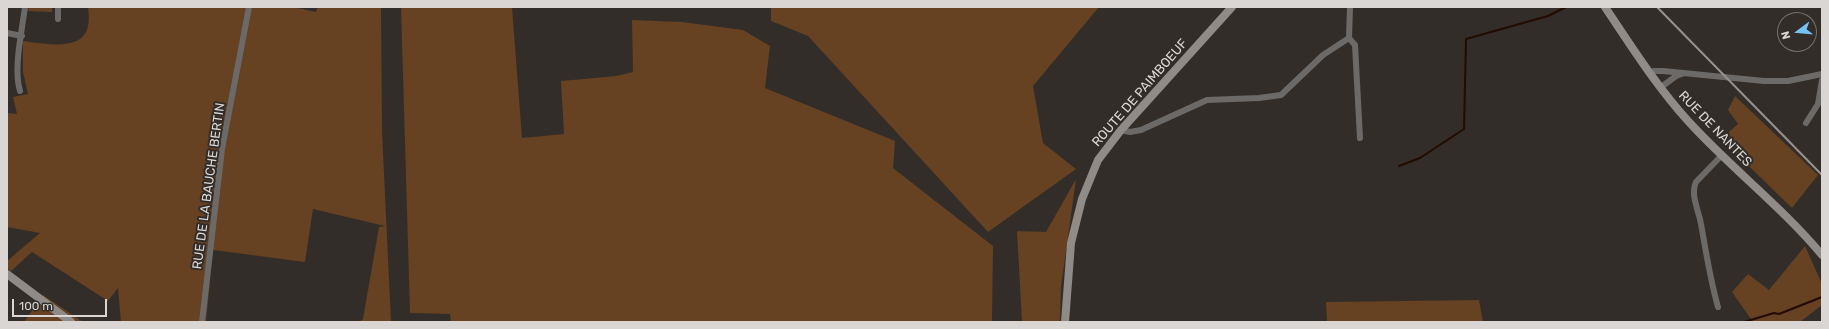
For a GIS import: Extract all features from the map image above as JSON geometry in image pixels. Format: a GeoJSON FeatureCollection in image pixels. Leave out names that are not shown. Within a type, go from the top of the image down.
{"type":"FeatureCollection","features":[{"type":"Feature","properties":{"kind":"street"},"geometry":{"type":"LineString","coordinates":[[20,91],[17,82],[17,71],[25,7]]}},
{"type":"Feature","properties":{"kind":"street"},"geometry":{"type":"LineString","coordinates":[[58,7],[58,19]]}},
{"type":"Feature","properties":{"kind":"street","name":"RUE DE LA BAUCHE BERTIN"},"geometry":{"type":"LineString","coordinates":[[202,322],[222,149],[249,7]]}},
{"type":"Feature","properties":{"kind":"street","name":"ROUTE DE PAIMBOEUF"},"geometry":{"type":"LineString","coordinates":[[1065,322],[1071,243],[1082,198],[1098,160],[1121,130],[1232,7]]}},
{"type":"Feature","properties":{"kind":"street"},"geometry":{"type":"LineString","coordinates":[[1350,7],[1350,38],[1355,45],[1360,138]]}},
{"type":"Feature","properties":{"kind":"street","name":"RUE DE NANTES"},"geometry":{"type":"LineString","coordinates":[[1605,7],[1660,88],[1689,122],[1795,225],[1822,255]]}},
{"type":"Feature","properties":{"kind":"street"},"geometry":{"type":"LineString","coordinates":[[7,33],[22,36]]}},
{"type":"Feature","properties":{"kind":"street"},"geometry":{"type":"LineString","coordinates":[[1121,130],[1130,132],[1141,130],[1207,100],[1259,98],[1281,95],[1323,55],[1350,38]]}},
{"type":"Feature","properties":{"kind":"street"},"geometry":{"type":"LineString","coordinates":[[1650,73],[1654,71],[1663,71],[1764,81],[1788,81],[1822,74]]}},
{"type":"Feature","properties":{"kind":"street"},"geometry":{"type":"LineString","coordinates":[[1660,88],[1676,76],[1683,73]]}},
{"type":"Feature","properties":{"kind":"street"},"geometry":{"type":"LineString","coordinates":[[1806,123],[1818,104],[1822,80]]}},
{"type":"Feature","properties":{"kind":"street"},"geometry":{"type":"LineString","coordinates":[[1718,307],[1709,276],[1701,222],[1694,195],[1694,186],[1722,155]]}},
{"type":"Feature","properties":{"kind":"street"},"geometry":{"type":"LineString","coordinates":[[7,274],[71,322]]}},
{"type":"Feature","properties":{"kind":"shaded area"},"geometry":{"type":"Polygon","coordinates":[[[29,7],[52,7],[52,12],[28,11],[29,7]]]}},
{"type":"Feature","properties":{"kind":"shaded area"},"geometry":{"type":"Polygon","coordinates":[[[88,7],[293,7],[316,12],[318,7],[381,7],[382,131],[391,322],[359,322],[363,319],[379,227],[385,226],[313,209],[305,262],[213,250],[206,322],[121,322],[118,288],[108,301],[32,252],[11,271],[7,268],[7,261],[40,233],[7,227],[7,113],[17,114],[13,97],[28,94],[23,72],[23,41],[46,44],[64,44],[79,40],[87,29],[89,18],[88,7]]]}},
{"type":"Feature","properties":{"kind":"shaded area"},"geometry":{"type":"Polygon","coordinates":[[[401,7],[512,7],[522,138],[564,134],[561,81],[616,76],[633,72],[632,20],[682,22],[743,30],[770,46],[765,88],[895,141],[893,168],[993,246],[992,322],[451,322],[450,314],[410,313],[401,7]]]}},
{"type":"Feature","properties":{"kind":"shaded area"},"geometry":{"type":"Polygon","coordinates":[[[771,7],[1099,7],[1033,86],[1043,143],[1076,169],[988,232],[808,36],[771,21],[771,7]]]}},
{"type":"Feature","properties":{"kind":"shaded area"},"geometry":{"type":"Polygon","coordinates":[[[1735,96],[1818,175],[1792,208],[1721,139],[1738,124],[1728,110],[1735,96]]]}},
{"type":"Feature","properties":{"kind":"shaded area"},"geometry":{"type":"Polygon","coordinates":[[[1076,179],[1061,287],[1060,322],[1022,322],[1017,231],[1046,232],[1076,179]]]}},
{"type":"Feature","properties":{"kind":"shaded area"},"geometry":{"type":"Polygon","coordinates":[[[1805,246],[1822,284],[1822,305],[1800,322],[1753,322],[1732,292],[1748,274],[1769,290],[1805,246]]]}},
{"type":"Feature","properties":{"kind":"shaded area"},"geometry":{"type":"Polygon","coordinates":[[[43,295],[83,322],[24,322],[43,295]]]}},
{"type":"Feature","properties":{"kind":"shaded area"},"geometry":{"type":"Polygon","coordinates":[[[1479,300],[1483,322],[1327,322],[1326,302],[1479,300]]]}},
{"type":"Feature","properties":{"kind":"waterway"},"geometry":{"type":"LineString","coordinates":[[1399,166],[1420,158],[1464,129],[1466,39],[1548,16],[1566,7]]}},
{"type":"Feature","properties":{"kind":"waterway"},"geometry":{"type":"LineString","coordinates":[[1744,322],[1774,313],[1779,314],[1822,297]]}},
{"type":"Feature","properties":{"kind":"railway"},"geometry":{"type":"LineString","coordinates":[[1657,7],[1822,175]]}}]}
